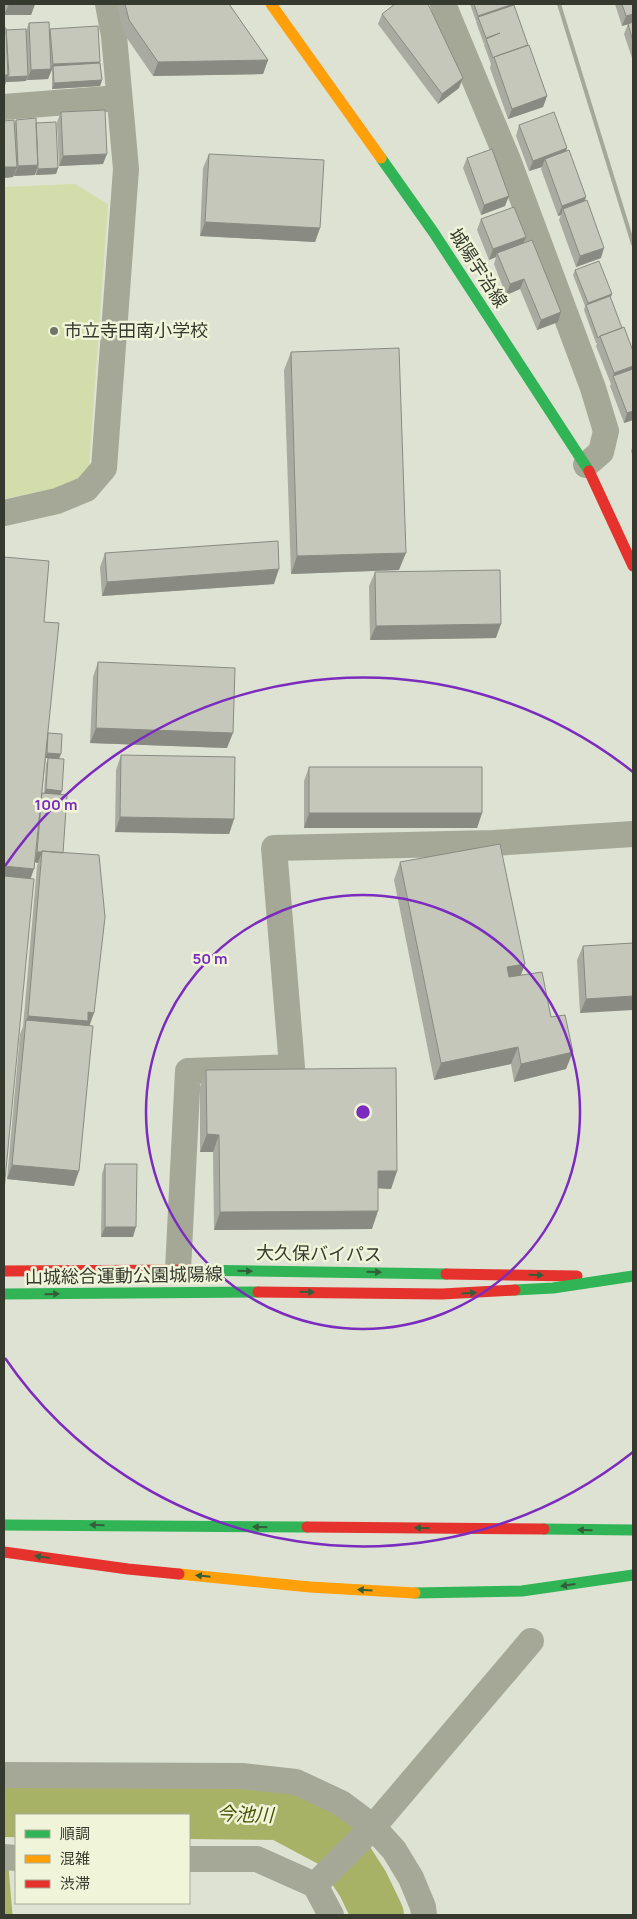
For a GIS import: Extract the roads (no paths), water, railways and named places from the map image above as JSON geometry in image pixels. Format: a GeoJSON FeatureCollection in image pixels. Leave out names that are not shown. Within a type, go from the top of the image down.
{"type":"FeatureCollection","features":[{"type":"Feature","properties":{"kind":"main road","name":"城陽宇治線"},"geometry":{"type":"LineString","coordinates":[[270,4],[434,233],[586,464],[633,566]]}},
{"type":"Feature","properties":{"kind":"main road","name":"大久保バイパス"},"geometry":{"type":"LineString","coordinates":[[4,1272],[178,1270],[633,1276]]}},
{"type":"Feature","properties":{"kind":"main road"},"geometry":{"type":"LineString","coordinates":[[555,1275],[584,1270]]}},
{"type":"Feature","properties":{"kind":"main road","name":"山城総合運動公園城陽線"},"geometry":{"type":"LineString","coordinates":[[4,1294],[258,1292],[442,1294],[553,1288],[633,1276]]}},
{"type":"Feature","properties":{"kind":"main road"},"geometry":{"type":"LineString","coordinates":[[4,1524],[633,1530]]}},
{"type":"Feature","properties":{"kind":"main road"},"geometry":{"type":"LineString","coordinates":[[4,1552],[128,1569],[310,1587],[414,1593],[522,1591],[633,1575]]}},
{"type":"Feature","properties":{"kind":"street"},"geometry":{"type":"LineString","coordinates":[[4,513],[57,501],[86,489],[104,468],[126,169],[114,36],[108,4]]}},
{"type":"Feature","properties":{"kind":"street"},"geometry":{"type":"LineString","coordinates":[[443,4],[508,160],[593,388],[606,431],[601,452],[586,464]]}},
{"type":"Feature","properties":{"kind":"street"},"geometry":{"type":"LineString","coordinates":[[4,106],[119,98]]}},
{"type":"Feature","properties":{"kind":"street"},"geometry":{"type":"LineString","coordinates":[[178,1270],[188,1071],[292,1067],[274,848],[493,843],[633,834]]}},
{"type":"Feature","properties":{"kind":"street"},"geometry":{"type":"LineString","coordinates":[[315,1886],[366,1824],[531,1642]]}},
{"type":"Feature","properties":{"kind":"street"},"geometry":{"type":"LineString","coordinates":[[4,1775],[242,1776],[296,1782],[341,1803],[394,1850],[411,1878],[423,1907],[424,1915]]}},
{"type":"Feature","properties":{"kind":"street"},"geometry":{"type":"LineString","coordinates":[[190,1859],[258,1860],[315,1886],[331,1915]]}},
{"type":"Feature","properties":{"kind":"waterway","name":"今池川"},"geometry":{"type":"LineString","coordinates":[[4,1811],[280,1814],[338,1845],[363,1884],[378,1915]]}},
{"type":"Feature","properties":{"kind":"waterway"},"geometry":{"type":"LineString","coordinates":[[4,1867],[8,1915]]}},
{"type":"Feature","properties":{"kind":"railway"},"geometry":{"type":"LineString","coordinates":[[559,4],[633,244]]}},
{"type":"Feature","properties":{"kind":"place","name":"市立寺田南小学校"},"geometry":{"type":"Point","coordinates":[54,331]}}]}
